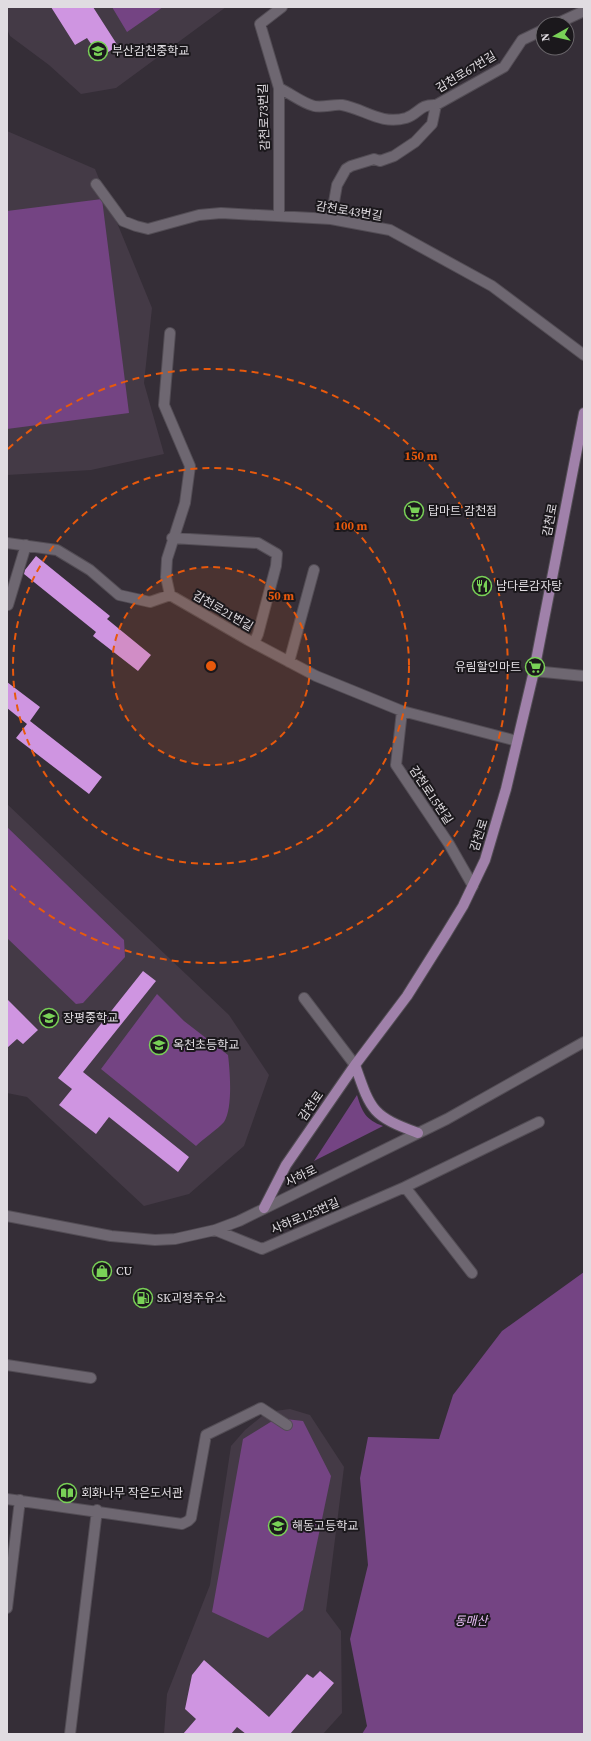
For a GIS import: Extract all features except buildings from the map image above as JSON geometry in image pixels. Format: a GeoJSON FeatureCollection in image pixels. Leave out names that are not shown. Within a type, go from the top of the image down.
{"type":"FeatureCollection","features":[{"type":"Feature","properties":{"kind":"main road","name":"감천로"},"geometry":{"type":"LineString","coordinates":[[264,1208],[286,1165],[355,1065],[407,996],[453,923],[473,886],[493,835],[534,671],[584,413]]}},
{"type":"Feature","properties":{"kind":"main road"},"geometry":{"type":"LineString","coordinates":[[355,1065],[367,1100],[374,1110],[382,1118],[418,1133]]}},
{"type":"Feature","properties":{"kind":"street","name":"감천로73번길"},"geometry":{"type":"LineString","coordinates":[[279,215],[279,88],[260,24],[282,7]]}},
{"type":"Feature","properties":{"kind":"street"},"geometry":{"type":"LineString","coordinates":[[573,16],[584,11]]}},
{"type":"Feature","properties":{"kind":"street","name":"감천로67번길"},"geometry":{"type":"LineString","coordinates":[[279,88],[315,106],[340,105],[358,108],[368,115],[383,119],[407,118],[427,104],[436,105],[504,67],[522,40],[535,34]]}},
{"type":"Feature","properties":{"kind":"street"},"geometry":{"type":"LineString","coordinates":[[331,219],[337,185],[346,169],[350,166],[374,160],[380,161],[394,156],[415,142],[432,124],[436,105]]}},
{"type":"Feature","properties":{"kind":"street","name":"감천로43번길"},"geometry":{"type":"LineString","coordinates":[[96,184],[123,221],[148,229],[199,215],[221,213],[331,219],[390,230],[492,286],[584,355]]}},
{"type":"Feature","properties":{"kind":"street"},"geometry":{"type":"LineString","coordinates":[[7,543],[57,550],[90,570],[120,595],[150,602],[170,595],[166,577],[167,559],[172,538],[185,503],[190,466],[164,405],[170,333]]}},
{"type":"Feature","properties":{"kind":"street"},"geometry":{"type":"LineString","coordinates":[[577,446],[584,437]]}},
{"type":"Feature","properties":{"kind":"street"},"geometry":{"type":"LineString","coordinates":[[172,538],[258,543],[277,554],[276,566],[258,634],[254,643]]}},
{"type":"Feature","properties":{"kind":"street"},"geometry":{"type":"LineString","coordinates":[[8,605],[26,545]]}},
{"type":"Feature","properties":{"kind":"street"},"geometry":{"type":"LineString","coordinates":[[289,662],[314,570]]}},
{"type":"Feature","properties":{"kind":"street","name":"감천로21번길"},"geometry":{"type":"LineString","coordinates":[[170,595],[254,643],[316,676],[402,710],[517,741]]}},
{"type":"Feature","properties":{"kind":"street"},"geometry":{"type":"LineString","coordinates":[[534,671],[584,676]]}},
{"type":"Feature","properties":{"kind":"street","name":"감천로15번길"},"geometry":{"type":"LineString","coordinates":[[402,710],[396,765],[449,844],[473,886]]}},
{"type":"Feature","properties":{"kind":"street"},"geometry":{"type":"LineString","coordinates":[[304,998],[355,1065]]}},
{"type":"Feature","properties":{"kind":"street","name":"사하로"},"geometry":{"type":"LineString","coordinates":[[7,1216],[111,1236],[138,1239],[174,1239],[215,1230],[239,1221],[447,1119],[584,1042]]}},
{"type":"Feature","properties":{"kind":"street","name":"사하로125번길"},"geometry":{"type":"LineString","coordinates":[[215,1230],[262,1249],[405,1187],[539,1122]]}},
{"type":"Feature","properties":{"kind":"street"},"geometry":{"type":"LineString","coordinates":[[405,1187],[472,1273]]}},
{"type":"Feature","properties":{"kind":"street"},"geometry":{"type":"LineString","coordinates":[[7,1365],[91,1378]]}},
{"type":"Feature","properties":{"kind":"street"},"geometry":{"type":"LineString","coordinates":[[7,1499],[96,1510],[182,1524],[191,1518],[206,1435],[261,1408],[287,1425]]}},
{"type":"Feature","properties":{"kind":"street"},"geometry":{"type":"LineString","coordinates":[[7,1608],[20,1500]]}},
{"type":"Feature","properties":{"kind":"street"},"geometry":{"type":"LineString","coordinates":[[70,1734],[96,1510]]}},
{"type":"Feature","properties":{"kind":"shaded area","name":"부산감천중학교"},"geometry":{"type":"Polygon","coordinates":[[[7,7],[226,7],[116,88],[81,94],[49,65],[10,36],[7,29],[7,7]]]}},
{"type":"Feature","properties":{"kind":"shaded area"},"geometry":{"type":"Polygon","coordinates":[[[7,131],[95,169],[152,308],[144,383],[164,454],[91,470],[7,475],[7,131]]]}},
{"type":"Feature","properties":{"kind":"shaded area","name":"옥천초등학교"},"geometry":{"type":"Polygon","coordinates":[[[7,804],[229,1015],[269,1075],[244,1146],[189,1194],[144,1206],[27,1097],[7,1093],[7,804]]]}},
{"type":"Feature","properties":{"kind":"shaded area","name":"해동고등학교"},"geometry":{"type":"Polygon","coordinates":[[[290,1409],[310,1415],[344,1467],[326,1611],[341,1631],[342,1713],[323,1734],[164,1734],[167,1694],[210,1585],[231,1446],[245,1430],[267,1412],[290,1409]]]}},
{"type":"Feature","properties":{"kind":"green space"},"geometry":{"type":"Polygon","coordinates":[[[112,7],[163,7],[127,32],[112,7]]]}},
{"type":"Feature","properties":{"kind":"green space"},"geometry":{"type":"Polygon","coordinates":[[[102,199],[129,413],[7,429],[7,211],[102,199]]]}},
{"type":"Feature","properties":{"kind":"green space"},"geometry":{"type":"Polygon","coordinates":[[[7,827],[124,940],[125,957],[83,1003],[76,1004],[7,938],[7,827]]]}},
{"type":"Feature","properties":{"kind":"green space"},"geometry":{"type":"Polygon","coordinates":[[[157,994],[184,1021],[228,1055],[230,1099],[227,1116],[221,1125],[196,1146],[101,1069],[157,994]]]}},
{"type":"Feature","properties":{"kind":"green space"},"geometry":{"type":"Polygon","coordinates":[[[357,1095],[366,1115],[372,1121],[383,1126],[314,1161],[357,1095]]]}},
{"type":"Feature","properties":{"kind":"green space","name":"동매산"},"geometry":{"type":"Polygon","coordinates":[[[584,1272],[584,1734],[362,1734],[367,1726],[350,1639],[368,1565],[360,1478],[368,1437],[439,1439],[453,1395],[502,1331],[584,1272]]]}},
{"type":"Feature","properties":{"kind":"green space"},"geometry":{"type":"Polygon","coordinates":[[[277,1418],[303,1421],[331,1476],[303,1610],[268,1638],[212,1612],[243,1439],[277,1418]]]}},
{"type":"Feature","properties":{"kind":"place","name":"부산감천중학교"},"geometry":{"type":"Point","coordinates":[98,51]}},
{"type":"Feature","properties":{"kind":"place","name":"탑마트 감천점"},"geometry":{"type":"Point","coordinates":[414,511]}},
{"type":"Feature","properties":{"kind":"place","name":"남다른감자탕"},"geometry":{"type":"Point","coordinates":[482,586]}},
{"type":"Feature","properties":{"kind":"place","name":"유림할인마트"},"geometry":{"type":"Point","coordinates":[535,667]}},
{"type":"Feature","properties":{"kind":"place","name":"장평중학교"},"geometry":{"type":"Point","coordinates":[49,1018]}},
{"type":"Feature","properties":{"kind":"place","name":"옥천초등학교"},"geometry":{"type":"Point","coordinates":[159,1045]}},
{"type":"Feature","properties":{"kind":"place","name":"CU"},"geometry":{"type":"Point","coordinates":[102,1271]}},
{"type":"Feature","properties":{"kind":"place","name":"SK괴정주유소"},"geometry":{"type":"Point","coordinates":[143,1298]}},
{"type":"Feature","properties":{"kind":"place","name":"회화나무 작은도서관"},"geometry":{"type":"Point","coordinates":[67,1493]}},
{"type":"Feature","properties":{"kind":"place","name":"해동고등학교"},"geometry":{"type":"Point","coordinates":[278,1526]}}]}
